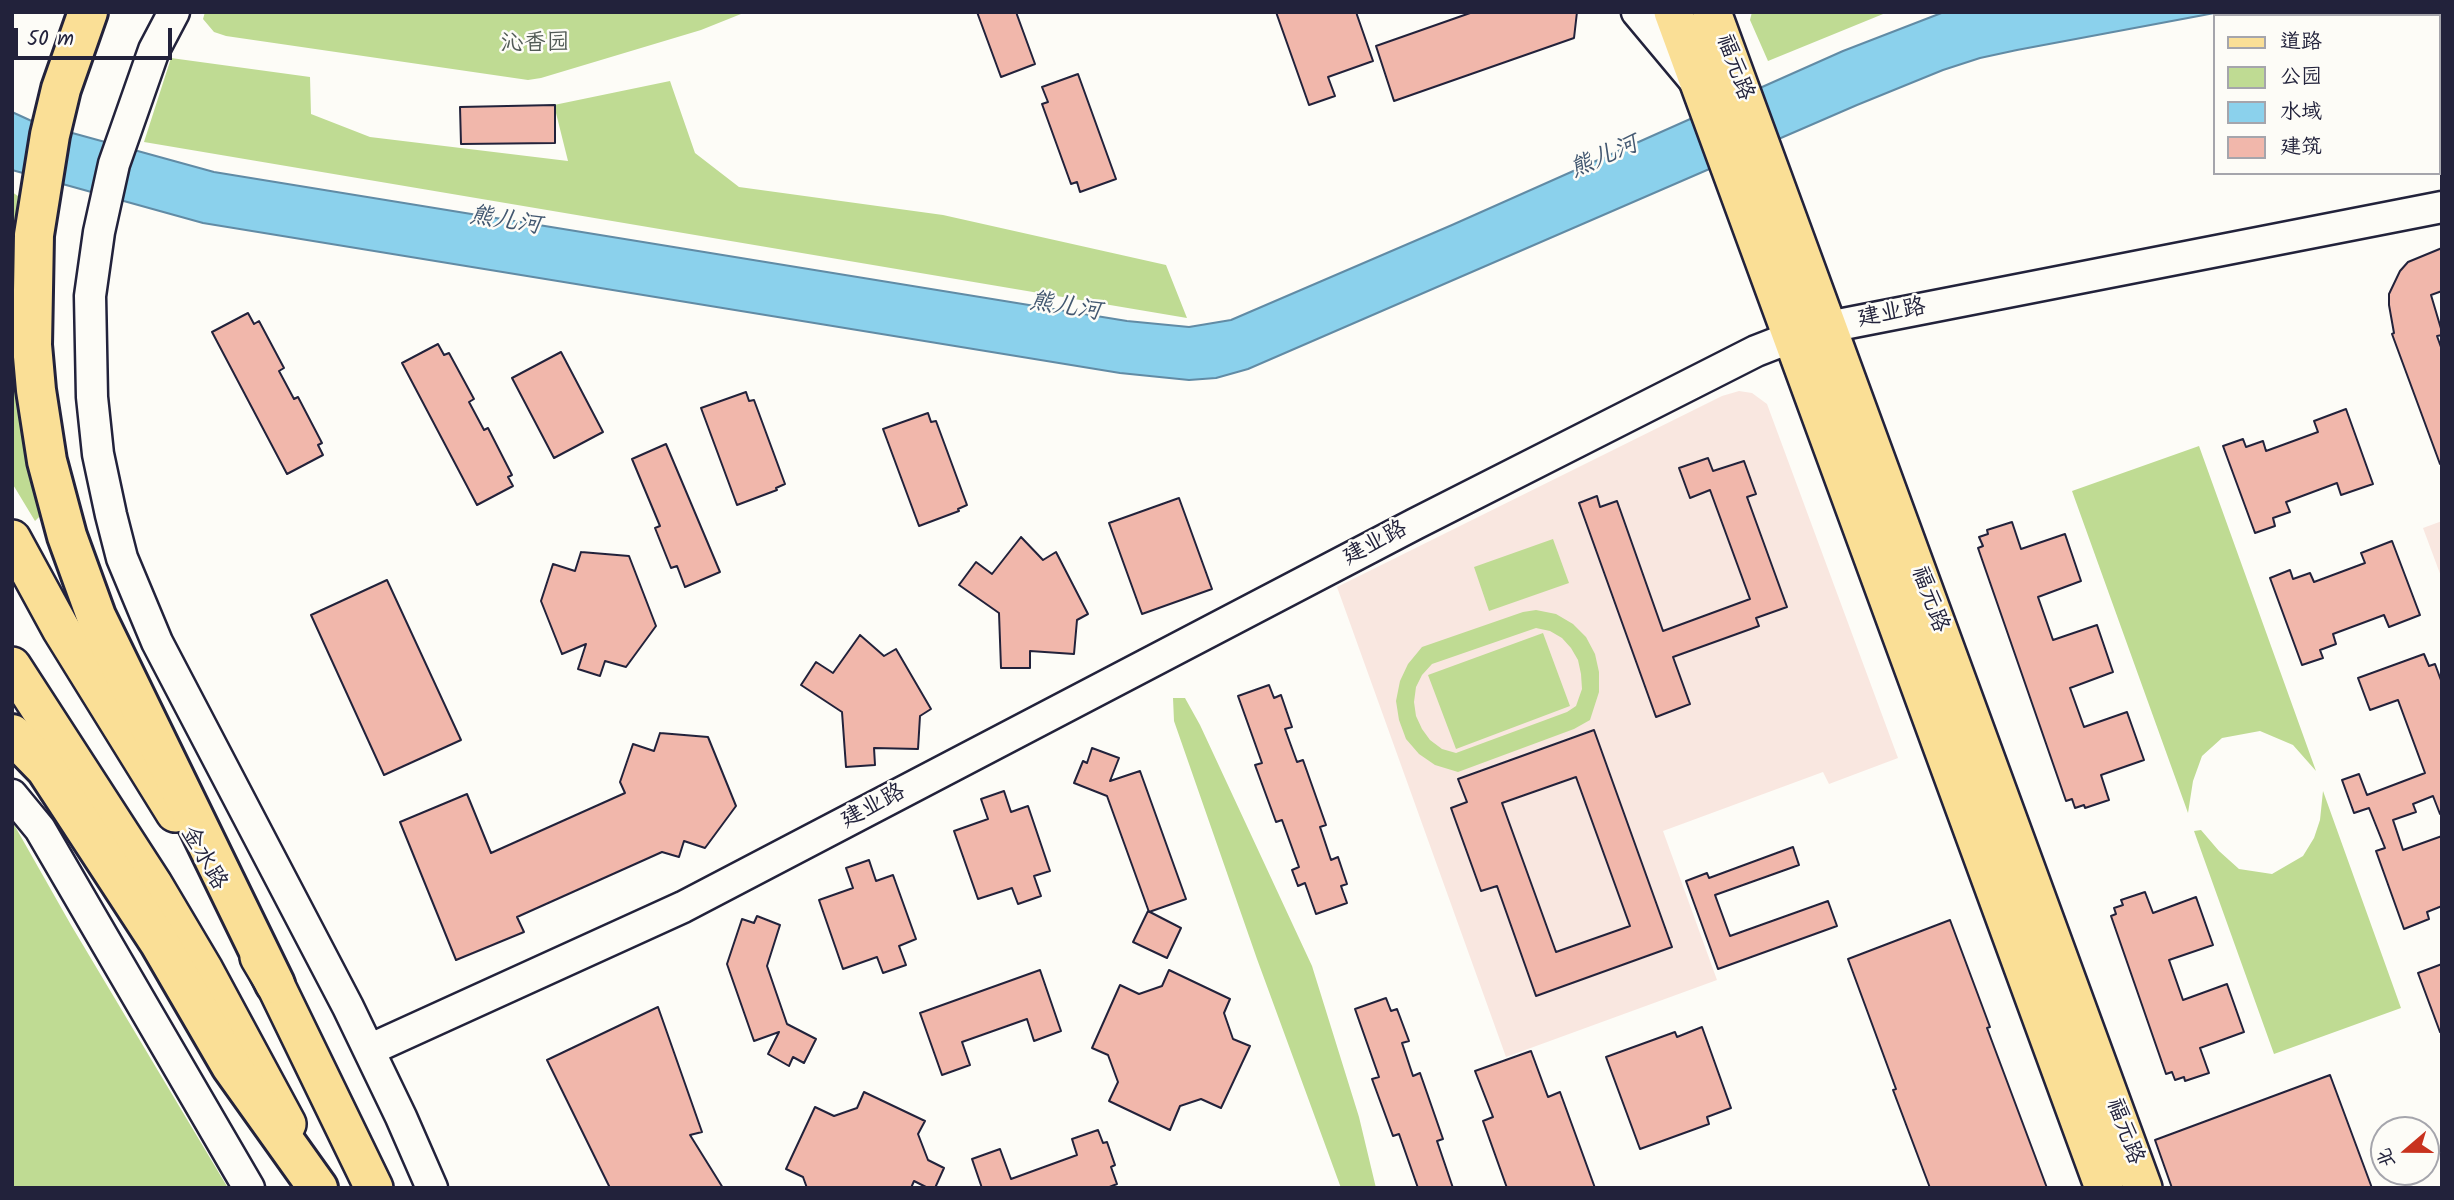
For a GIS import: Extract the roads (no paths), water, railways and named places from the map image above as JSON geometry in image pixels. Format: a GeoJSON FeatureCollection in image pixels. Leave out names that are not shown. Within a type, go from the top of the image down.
{"type":"FeatureCollection","features":[{"type":"Feature","properties":{"kind":"highway"},"geometry":{"type":"LineString","coordinates":[[88,12],[61,89],[46,157],[34,235],[33,345],[36,390],[47,461],[80,576],[124,675],[275,984]]}},
{"type":"Feature","properties":{"kind":"highway"},"geometry":{"type":"LineString","coordinates":[[12,734],[46,769],[159,942],[231,1066],[318,1188]]}},
{"type":"Feature","properties":{"kind":"main road","name":"福元路"},"geometry":{"type":"LineString","coordinates":[[1673,12],[2104,1188]]}},
{"type":"Feature","properties":{"kind":"main road","name":"福元路"},"geometry":{"type":"LineString","coordinates":[[1713,12],[2143,1188]]}},
{"type":"Feature","properties":{"kind":"main road","name":"金水路"},"geometry":{"type":"LineString","coordinates":[[12,539],[61,629],[163,791],[275,984],[374,1188]]}},
{"type":"Feature","properties":{"kind":"main road"},"geometry":{"type":"LineString","coordinates":[[12,666],[153,884],[204,970],[266,1082],[318,1188]]}},
{"type":"Feature","properties":{"kind":"main road"},"geometry":{"type":"LineString","coordinates":[[12,677],[53,731]]}},
{"type":"Feature","properties":{"kind":"street"},"geometry":{"type":"LineString","coordinates":[[174,12],[154,50],[114,164],[106,199],[90,296],[89,342],[98,454],[122,558],[146,618],[369,1050],[432,1188]]}},
{"type":"Feature","properties":{"kind":"street"},"geometry":{"type":"LineString","coordinates":[[1637,12],[1704,96]]}},
{"type":"Feature","properties":{"kind":"street"},"geometry":{"type":"LineString","coordinates":[[1732,12],[1740,86]]}},
{"type":"Feature","properties":{"kind":"street","name":"建业路"},"geometry":{"type":"LineString","coordinates":[[369,1050],[683,907],[1415,524],[1733,363],[1792,337],[1828,327],[2442,207]]}},
{"type":"Feature","properties":{"kind":"street"},"geometry":{"type":"LineString","coordinates":[[12,795],[40,829],[249,1188]]}},
{"type":"Feature","properties":{"kind":"water","name":"熊儿河"},"geometry":{"type":"Polygon","coordinates":[[[1944,12],[2220,12],[2017,50],[1943,70],[1248,369],[1216,378],[1189,380],[1120,373],[203,223],[12,170],[12,112],[36,123],[214,172],[1127,321],[1189,327],[1231,320],[1843,51],[1944,12]]]}},
{"type":"Feature","properties":{"kind":"park label","name":"沁香园"},"geometry":{"type":"Point","coordinates":[535,45]}}]}
